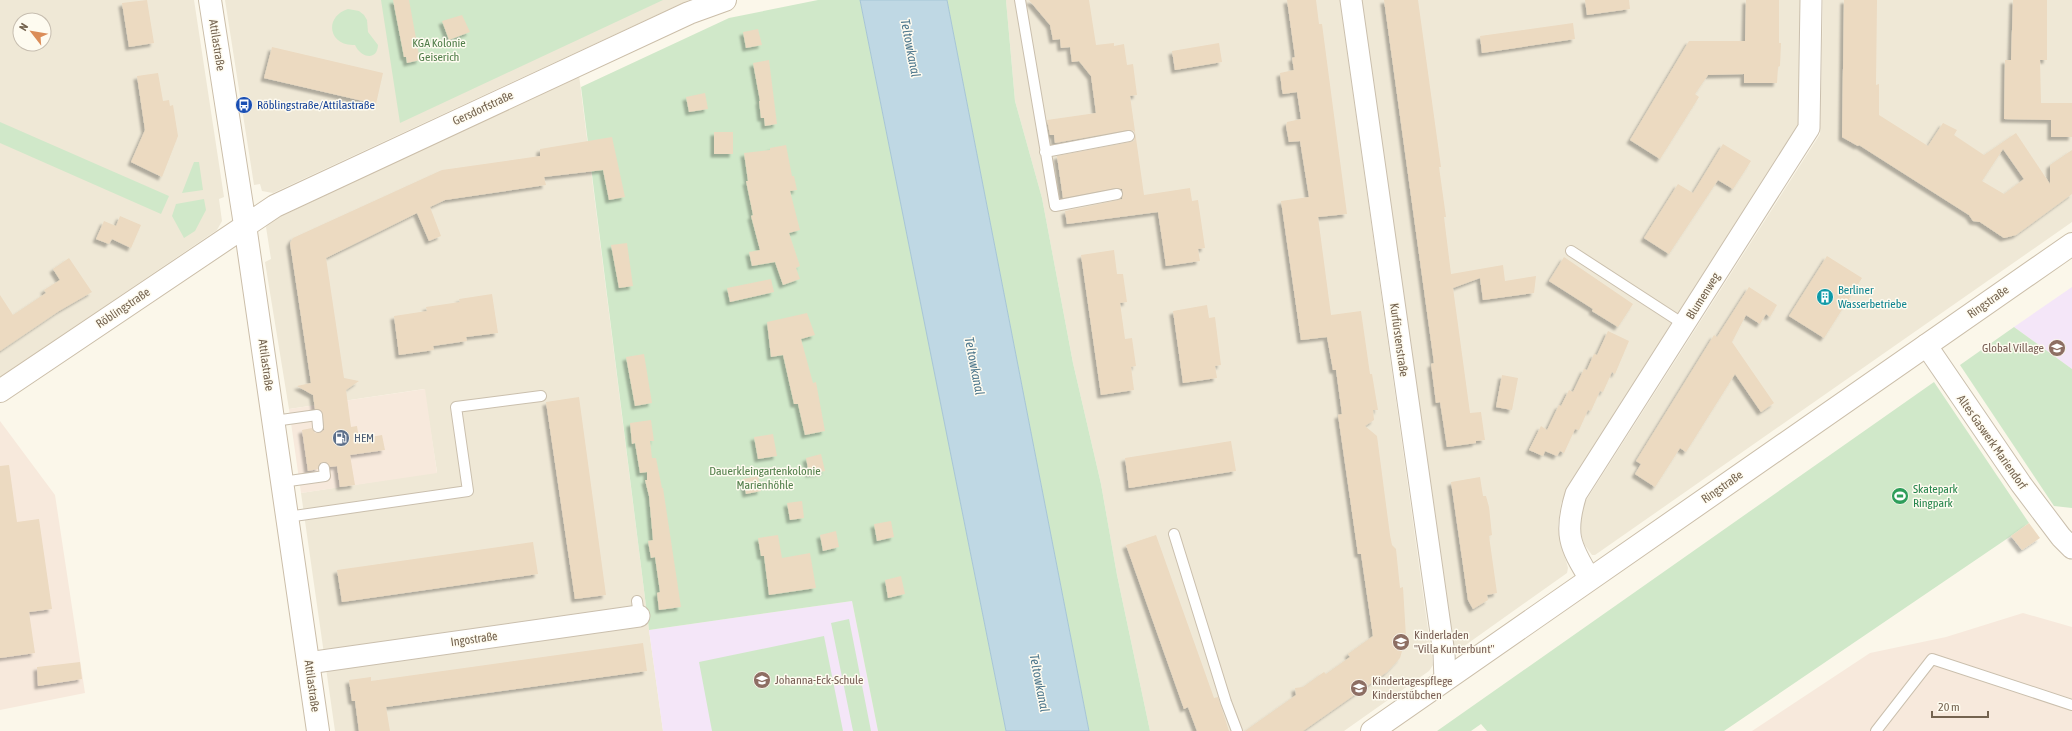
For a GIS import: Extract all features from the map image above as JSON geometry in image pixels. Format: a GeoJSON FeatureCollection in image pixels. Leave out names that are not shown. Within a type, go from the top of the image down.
{"type":"FeatureCollection","features":[{"type":"Feature","properties":{"kind":"main road","name":"Attilastraße"},"geometry":{"type":"LineString","coordinates":[[210,0],[274,421],[318,731]]}},
{"type":"Feature","properties":{"kind":"main road","name":"Gersdorfstraße"},"geometry":{"type":"LineString","coordinates":[[245,225],[275,206],[610,49],[689,13],[725,0]]}},
{"type":"Feature","properties":{"kind":"main road","name":"Röblingstraße"},"geometry":{"type":"LineString","coordinates":[[0,391],[245,225]]}},
{"type":"Feature","properties":{"kind":"main road","name":"Ringstraße"},"geometry":{"type":"LineString","coordinates":[[1372,731],[2072,244]]}},
{"type":"Feature","properties":{"kind":"street","name":"Kurfürstenstraße"},"geometry":{"type":"LineString","coordinates":[[1351,0],[1444,654],[1445,680]]}},
{"type":"Feature","properties":{"kind":"street","name":"Blumenweg"},"geometry":{"type":"LineString","coordinates":[[1590,579],[1579,561],[1568,533],[1570,514],[1576,494],[1809,128],[1811,0]]}},
{"type":"Feature","properties":{"kind":"street","name":"Altes Gaswerk Mariendorf"},"geometry":{"type":"LineString","coordinates":[[1926,345],[2021,484],[2068,540]]}},
{"type":"Feature","properties":{"kind":"street","name":"Ingostraße"},"geometry":{"type":"LineString","coordinates":[[308,663],[638,609]]}},
{"type":"Feature","properties":{"kind":"lane"},"geometry":{"type":"LineString","coordinates":[[1020,0],[1055,206],[1117,194]]}},
{"type":"Feature","properties":{"kind":"lane"},"geometry":{"type":"LineString","coordinates":[[1045,152],[1129,136]]}},
{"type":"Feature","properties":{"kind":"lane"},"geometry":{"type":"LineString","coordinates":[[1571,252],[1685,325]]}},
{"type":"Feature","properties":{"kind":"lane"},"geometry":{"type":"LineString","coordinates":[[288,517],[468,491],[456,407],[540,396]]}},
{"type":"Feature","properties":{"kind":"lane"},"geometry":{"type":"LineString","coordinates":[[274,421],[317,415],[318,427]]}},
{"type":"Feature","properties":{"kind":"lane"},"geometry":{"type":"LineString","coordinates":[[282,482],[325,476],[324,468]]}},
{"type":"Feature","properties":{"kind":"lane"},"geometry":{"type":"LineString","coordinates":[[1174,534],[1226,702],[1237,731]]}},
{"type":"Feature","properties":{"kind":"lane"},"geometry":{"type":"LineString","coordinates":[[1876,731],[1932,659],[2072,705]]}},
{"type":"Feature","properties":{"kind":"shaded area"},"geometry":{"type":"Polygon","coordinates":[[[0,0],[194,0],[224,197],[219,199],[222,221],[217,230],[0,377],[0,0]]]}},
{"type":"Feature","properties":{"kind":"shaded area"},"geometry":{"type":"Polygon","coordinates":[[[225,0],[689,0],[273,193],[262,191],[260,184],[254,185],[225,0]]]}},
{"type":"Feature","properties":{"kind":"shaded area"},"geometry":{"type":"Polygon","coordinates":[[[1006,0],[1340,0],[1433,665],[1429,671],[1344,731],[1150,731],[1117,575],[1101,484],[1073,363],[1042,198],[1015,101],[1006,0]]]}},
{"type":"Feature","properties":{"kind":"shaded area"},"geometry":{"type":"Polygon","coordinates":[[[1361,0],[1801,0],[1799,126],[1568,489],[1561,503],[1558,525],[1559,535],[1568,568],[1567,573],[1460,649],[1454,647],[1361,0]]]}},
{"type":"Feature","properties":{"kind":"shaded area"},"geometry":{"type":"Polygon","coordinates":[[[1823,0],[2072,0],[2072,222],[1595,555],[1592,555],[1584,544],[1581,533],[1581,515],[1585,502],[1820,134],[1823,0]]]}},
{"type":"Feature","properties":{"kind":"shaded area"},"geometry":{"type":"Polygon","coordinates":[[[579,75],[663,731],[335,731],[301,493],[437,472],[424,389],[289,409],[265,262],[271,259],[266,227],[271,221],[579,75]]]}},
{"type":"Feature","properties":{"kind":"shaded area","name":"Global Village"},"geometry":{"type":"Polygon","coordinates":[[[2072,287],[2072,369],[2014,327],[2072,287]]]}},
{"type":"Feature","properties":{"kind":"shaded area"},"geometry":{"type":"Polygon","coordinates":[[[425,389],[437,473],[301,493],[289,409],[425,389]]]}},
{"type":"Feature","properties":{"kind":"shaded area"},"geometry":{"type":"Polygon","coordinates":[[[0,421],[55,495],[85,693],[0,710],[0,421]]]}},
{"type":"Feature","properties":{"kind":"shaded area","name":"Johanna-Eck-Schule"},"geometry":{"type":"Polygon","coordinates":[[[852,601],[878,731],[663,731],[649,630],[852,601]]]}},
{"type":"Feature","properties":{"kind":"shaded area"},"geometry":{"type":"Polygon","coordinates":[[[2023,613],[2072,627],[2072,731],[1752,731],[1870,653],[1946,637],[2023,613]]]}},
{"type":"Feature","properties":{"kind":"green space","name":"KGA Kolonie Geiserich"},"geometry":{"type":"Polygon","coordinates":[[[381,0],[663,0],[400,123],[381,0]]]}},
{"type":"Feature","properties":{"kind":"green space","name":"Dauerkleingartenkolonie Marienhöhle"},"geometry":{"type":"Polygon","coordinates":[[[818,0],[860,0],[1006,731],[878,731],[852,601],[649,630],[581,87],[729,18],[818,0]]]}},
{"type":"Feature","properties":{"kind":"green space"},"geometry":{"type":"Polygon","coordinates":[[[947,0],[1006,0],[1015,101],[1042,198],[1073,363],[1101,484],[1117,575],[1150,731],[1089,731],[947,0]]]}},
{"type":"Feature","properties":{"kind":"green space"},"geometry":{"type":"Polygon","coordinates":[[[348,9],[359,11],[367,20],[368,32],[378,45],[375,54],[372,56],[364,55],[355,45],[346,44],[339,41],[335,37],[332,31],[332,24],[340,13],[348,9]]]}},
{"type":"Feature","properties":{"kind":"green space"},"geometry":{"type":"Polygon","coordinates":[[[0,122],[169,196],[161,214],[0,143],[0,122]]]}},
{"type":"Feature","properties":{"kind":"green space"},"geometry":{"type":"Polygon","coordinates":[[[194,162],[199,162],[203,190],[182,193],[194,162]]]}},
{"type":"Feature","properties":{"kind":"green space"},"geometry":{"type":"Polygon","coordinates":[[[204,199],[206,210],[195,231],[184,238],[172,216],[176,204],[204,199]]]}},
{"type":"Feature","properties":{"kind":"green space"},"geometry":{"type":"Polygon","coordinates":[[[2014,327],[2072,369],[2072,508],[2054,506],[1960,365],[2014,327]]]}},
{"type":"Feature","properties":{"kind":"green space"},"geometry":{"type":"Polygon","coordinates":[[[1934,382],[2029,523],[2011,536],[1724,731],[1487,731],[1481,724],[1471,731],[1437,731],[1934,382]]]}},
{"type":"Feature","properties":{"kind":"green space"},"geometry":{"type":"Polygon","coordinates":[[[849,619],[871,731],[853,731],[831,623],[849,619]]]}},
{"type":"Feature","properties":{"kind":"green space"},"geometry":{"type":"Polygon","coordinates":[[[824,636],[843,731],[712,731],[699,662],[824,636]]]}},
{"type":"Feature","properties":{"kind":"water","name":"Teltowkanal"},"geometry":{"type":"Polygon","coordinates":[[[860,0],[947,0],[1089,731],[1006,731],[860,0]]]}},
{"type":"Feature","properties":{"kind":"building"},"geometry":{"type":"Polygon","coordinates":[[[147,0],[154,43],[129,47],[122,3],[147,0]]]}},
{"type":"Feature","properties":{"kind":"building"},"geometry":{"type":"Polygon","coordinates":[[[393,0],[409,0],[420,60],[407,63],[406,57],[404,57],[393,0]]]}},
{"type":"Feature","properties":{"kind":"building"},"geometry":{"type":"Polygon","coordinates":[[[1029,0],[1089,0],[1096,45],[1114,43],[1114,46],[1124,44],[1127,65],[1133,64],[1137,95],[1130,96],[1144,195],[1190,188],[1192,201],[1198,200],[1205,248],[1198,249],[1200,261],[1166,266],[1158,212],[1067,224],[1065,211],[1122,199],[1123,193],[1122,189],[1116,188],[1063,198],[1057,156],[1134,141],[1135,135],[1134,131],[1128,130],[1055,143],[1054,135],[1050,135],[1047,120],[1096,113],[1091,76],[1079,61],[1072,62],[1070,47],[1061,48],[1060,39],[1053,40],[1050,25],[1029,0]]]}},
{"type":"Feature","properties":{"kind":"building"},"geometry":{"type":"Polygon","coordinates":[[[1287,0],[1316,0],[1319,24],[1322,24],[1347,214],[1318,217],[1331,315],[1361,311],[1370,374],[1372,374],[1378,410],[1373,410],[1374,420],[1365,426],[1377,436],[1390,535],[1392,545],[1396,549],[1400,588],[1403,587],[1406,637],[1400,658],[1387,672],[1303,731],[1245,731],[1296,695],[1295,688],[1303,687],[1324,672],[1326,674],[1350,657],[1348,654],[1373,636],[1361,554],[1358,554],[1338,415],[1342,414],[1336,370],[1333,370],[1327,337],[1301,340],[1281,201],[1309,197],[1300,141],[1289,142],[1286,126],[1287,122],[1301,119],[1297,92],[1283,94],[1280,73],[1294,70],[1292,58],[1295,57],[1287,0]]]}},
{"type":"Feature","properties":{"kind":"building"},"geometry":{"type":"Polygon","coordinates":[[[1384,0],[1418,0],[1441,167],[1439,167],[1446,217],[1444,217],[1451,274],[1503,265],[1505,281],[1536,276],[1534,293],[1483,300],[1480,278],[1453,288],[1470,413],[1481,412],[1485,440],[1476,441],[1476,443],[1447,447],[1440,402],[1436,403],[1431,364],[1434,363],[1384,0]]]}},
{"type":"Feature","properties":{"kind":"building"},"geometry":{"type":"Polygon","coordinates":[[[1585,0],[1629,0],[1630,9],[1587,15],[1585,0]]]}},
{"type":"Feature","properties":{"kind":"building"},"geometry":{"type":"Polygon","coordinates":[[[1746,0],[1779,0],[1779,43],[1781,43],[1780,66],[1778,67],[1777,83],[1744,83],[1744,74],[1708,75],[1695,94],[1699,97],[1660,159],[1630,140],[1689,41],[1745,41],[1746,0]]]}},
{"type":"Feature","properties":{"kind":"building"},"geometry":{"type":"Polygon","coordinates":[[[1844,0],[1877,0],[1876,85],[1879,84],[1879,115],[1928,146],[1943,123],[1957,130],[1954,135],[1984,155],[2016,133],[2050,184],[2050,165],[2072,150],[2072,194],[2016,235],[2004,238],[1980,222],[1973,221],[1969,215],[1859,145],[1858,146],[1842,137],[1844,0]],[[2003,149],[1982,181],[2004,194],[2024,179],[2003,149]]]}},
{"type":"Feature","properties":{"kind":"building"},"geometry":{"type":"Polygon","coordinates":[[[2013,0],[2047,0],[2047,60],[2040,60],[2041,103],[2072,103],[2072,137],[2051,137],[2051,120],[2004,119],[2005,60],[2011,60],[2013,0]]]}},
{"type":"Feature","properties":{"kind":"building"},"geometry":{"type":"Polygon","coordinates":[[[462,15],[470,32],[449,40],[442,21],[462,15]]]}},
{"type":"Feature","properties":{"kind":"building"},"geometry":{"type":"Polygon","coordinates":[[[1573,23],[1575,39],[1482,53],[1480,36],[1573,23]]]}},
{"type":"Feature","properties":{"kind":"building"},"geometry":{"type":"Polygon","coordinates":[[[758,29],[762,45],[746,48],[743,32],[758,29]]]}},
{"type":"Feature","properties":{"kind":"building"},"geometry":{"type":"Polygon","coordinates":[[[1219,43],[1222,62],[1175,70],[1172,51],[1219,43]]]}},
{"type":"Feature","properties":{"kind":"building"},"geometry":{"type":"Polygon","coordinates":[[[272,47],[383,73],[376,104],[264,78],[272,47]]]}},
{"type":"Feature","properties":{"kind":"building"},"geometry":{"type":"Polygon","coordinates":[[[769,60],[777,124],[765,126],[764,118],[761,118],[760,101],[753,63],[769,60]]]}},
{"type":"Feature","properties":{"kind":"building"},"geometry":{"type":"Polygon","coordinates":[[[158,73],[163,101],[169,100],[170,106],[173,105],[178,136],[162,177],[131,162],[145,130],[137,76],[158,73]]]}},
{"type":"Feature","properties":{"kind":"building"},"geometry":{"type":"Polygon","coordinates":[[[705,93],[708,109],[689,112],[686,97],[705,93]]]}},
{"type":"Feature","properties":{"kind":"building"},"geometry":{"type":"Polygon","coordinates":[[[714,132],[733,132],[733,154],[714,154],[714,132]]]}},
{"type":"Feature","properties":{"kind":"building"},"geometry":{"type":"Polygon","coordinates":[[[612,137],[625,197],[609,200],[603,170],[544,177],[546,185],[445,200],[430,207],[441,236],[429,241],[417,213],[326,258],[344,378],[359,381],[346,390],[351,427],[357,426],[359,439],[382,435],[385,450],[350,455],[355,485],[340,487],[337,466],[330,467],[326,462],[320,463],[318,469],[308,471],[302,430],[312,428],[315,433],[319,433],[324,430],[324,426],[322,412],[315,409],[313,395],[297,386],[311,383],[290,243],[293,238],[442,170],[540,156],[540,149],[612,137]]]}},
{"type":"Feature","properties":{"kind":"building"},"geometry":{"type":"Polygon","coordinates":[[[1723,144],[1751,161],[1733,189],[1718,180],[1669,254],[1644,238],[1678,184],[1693,193],[1723,144]]]}},
{"type":"Feature","properties":{"kind":"building"},"geometry":{"type":"Polygon","coordinates":[[[786,145],[792,176],[794,176],[797,190],[790,191],[800,230],[789,233],[800,266],[796,268],[800,279],[783,285],[775,262],[752,266],[749,252],[760,250],[751,216],[753,215],[746,181],[748,181],[744,153],[770,150],[770,148],[786,145]]]}},
{"type":"Feature","properties":{"kind":"building"},"geometry":{"type":"Polygon","coordinates":[[[120,216],[141,225],[131,248],[112,239],[109,244],[96,239],[104,221],[116,226],[120,216]]]}},
{"type":"Feature","properties":{"kind":"building"},"geometry":{"type":"Polygon","coordinates":[[[627,243],[633,286],[619,288],[611,245],[627,243]]]}},
{"type":"Feature","properties":{"kind":"building"},"geometry":{"type":"Polygon","coordinates":[[[1114,250],[1117,274],[1123,274],[1127,302],[1120,303],[1125,339],[1132,338],[1136,366],[1131,367],[1134,390],[1101,395],[1081,255],[1114,250]]]}},
{"type":"Feature","properties":{"kind":"building","name":"Berliner Wasserbetriebe"},"geometry":{"type":"Polygon","coordinates":[[[1827,256],[1862,278],[1824,338],[1789,316],[1827,256]]]}},
{"type":"Feature","properties":{"kind":"building"},"geometry":{"type":"Polygon","coordinates":[[[1564,257],[1633,304],[1618,327],[1549,281],[1564,257]]]}},
{"type":"Feature","properties":{"kind":"building"},"geometry":{"type":"Polygon","coordinates":[[[69,258],[92,292],[59,311],[0,351],[0,295],[13,315],[46,293],[44,290],[60,280],[53,269],[69,258]]]}},
{"type":"Feature","properties":{"kind":"building"},"geometry":{"type":"Polygon","coordinates":[[[771,279],[774,292],[730,302],[727,288],[771,279]]]}},
{"type":"Feature","properties":{"kind":"building"},"geometry":{"type":"Polygon","coordinates":[[[1749,287],[1777,305],[1770,317],[1766,314],[1760,324],[1746,315],[1732,342],[1774,403],[1761,412],[1735,374],[1686,452],[1680,448],[1655,487],[1635,474],[1641,464],[1636,461],[1714,335],[1717,337],[1749,287]]]}},
{"type":"Feature","properties":{"kind":"building"},"geometry":{"type":"Polygon","coordinates":[[[492,294],[498,333],[466,337],[467,341],[433,346],[434,350],[399,355],[394,316],[427,311],[426,307],[460,302],[459,299],[492,294]]]}},
{"type":"Feature","properties":{"kind":"building"},"geometry":{"type":"Polygon","coordinates":[[[1207,305],[1209,318],[1215,317],[1221,365],[1215,366],[1217,378],[1183,383],[1173,311],[1207,305]]]}},
{"type":"Feature","properties":{"kind":"building"},"geometry":{"type":"Polygon","coordinates":[[[807,313],[815,335],[801,339],[813,383],[816,382],[825,431],[805,435],[798,404],[794,404],[783,355],[771,357],[767,322],[807,313]]]}},
{"type":"Feature","properties":{"kind":"building"},"geometry":{"type":"Polygon","coordinates":[[[1608,331],[1629,341],[1615,374],[1612,372],[1603,392],[1600,391],[1591,411],[1588,410],[1579,430],[1575,429],[1564,453],[1560,451],[1557,456],[1545,451],[1543,456],[1529,450],[1541,426],[1547,430],[1559,405],[1561,406],[1569,390],[1573,392],[1584,369],[1587,370],[1594,354],[1597,355],[1608,331]]]}},
{"type":"Feature","properties":{"kind":"building"},"geometry":{"type":"Polygon","coordinates":[[[644,354],[652,403],[635,406],[626,357],[644,354]]]}},
{"type":"Feature","properties":{"kind":"building"},"geometry":{"type":"Polygon","coordinates":[[[1502,375],[1518,378],[1512,410],[1496,407],[1502,375]]]}},
{"type":"Feature","properties":{"kind":"building"},"geometry":{"type":"Polygon","coordinates":[[[579,397],[606,595],[575,599],[546,402],[579,397]]]}},
{"type":"Feature","properties":{"kind":"building"},"geometry":{"type":"Polygon","coordinates":[[[651,420],[654,441],[650,441],[652,458],[656,458],[663,488],[681,607],[659,610],[657,593],[660,592],[655,557],[651,558],[648,541],[653,540],[649,496],[645,480],[647,480],[647,472],[640,473],[635,443],[632,444],[630,423],[651,420]]]}},
{"type":"Feature","properties":{"kind":"building"},"geometry":{"type":"Polygon","coordinates":[[[773,434],[777,456],[758,459],[754,437],[773,434]]]}},
{"type":"Feature","properties":{"kind":"building"},"geometry":{"type":"Polygon","coordinates":[[[1231,441],[1236,471],[1129,488],[1125,458],[1231,441]]]}},
{"type":"Feature","properties":{"kind":"building"},"geometry":{"type":"Polygon","coordinates":[[[821,454],[825,471],[809,474],[806,458],[821,454]]]}},
{"type":"Feature","properties":{"kind":"building"},"geometry":{"type":"Polygon","coordinates":[[[9,465],[17,522],[39,519],[52,609],[29,612],[35,653],[0,658],[0,466],[9,465]]]}},
{"type":"Feature","properties":{"kind":"building"},"geometry":{"type":"Polygon","coordinates":[[[758,476],[761,491],[746,494],[743,479],[758,476]]]}},
{"type":"Feature","properties":{"kind":"building"},"geometry":{"type":"Polygon","coordinates":[[[1480,477],[1483,496],[1486,496],[1489,507],[1492,535],[1489,536],[1497,593],[1487,595],[1488,600],[1473,609],[1468,600],[1451,482],[1480,477]]]}},
{"type":"Feature","properties":{"kind":"building"},"geometry":{"type":"Polygon","coordinates":[[[802,501],[804,518],[790,520],[787,503],[802,501]]]}},
{"type":"Feature","properties":{"kind":"building"},"geometry":{"type":"Polygon","coordinates":[[[891,521],[894,537],[877,541],[874,524],[891,521]]]}},
{"type":"Feature","properties":{"kind":"building"},"geometry":{"type":"Polygon","coordinates":[[[2029,523],[2040,538],[2022,550],[2011,536],[2029,523]]]}},
{"type":"Feature","properties":{"kind":"building"},"geometry":{"type":"Polygon","coordinates":[[[836,531],[839,547],[823,551],[820,535],[836,531]]]}},
{"type":"Feature","properties":{"kind":"building"},"geometry":{"type":"Polygon","coordinates":[[[778,535],[782,558],[810,553],[816,588],[769,595],[764,556],[761,556],[758,538],[778,535]]]}},
{"type":"Feature","properties":{"kind":"building"},"geometry":{"type":"Polygon","coordinates":[[[1156,535],[1214,698],[1218,697],[1229,731],[1197,731],[1188,707],[1184,709],[1126,545],[1156,535]]]}},
{"type":"Feature","properties":{"kind":"building"},"geometry":{"type":"Polygon","coordinates":[[[533,542],[538,574],[342,602],[337,570],[533,542]]]}},
{"type":"Feature","properties":{"kind":"building"},"geometry":{"type":"Polygon","coordinates":[[[901,576],[905,594],[888,598],[885,580],[901,576]]]}},
{"type":"Feature","properties":{"kind":"building"},"geometry":{"type":"Polygon","coordinates":[[[643,643],[647,671],[386,707],[390,731],[359,731],[355,701],[352,701],[349,680],[371,677],[371,681],[643,643]]]}},
{"type":"Feature","properties":{"kind":"building"},"geometry":{"type":"Polygon","coordinates":[[[80,662],[82,679],[38,686],[37,667],[80,662]]]}},
{"type":"Feature","properties":{"kind":"place","name":"Röblingstraße/Attilastraße"},"geometry":{"type":"Point","coordinates":[244,105]}},
{"type":"Feature","properties":{"kind":"place","name":"Berliner Wasserbetriebe"},"geometry":{"type":"Point","coordinates":[1825,297]}},
{"type":"Feature","properties":{"kind":"place","name":"Global Village"},"geometry":{"type":"Point","coordinates":[2057,348]}},
{"type":"Feature","properties":{"kind":"place","name":"HEM"},"geometry":{"type":"Point","coordinates":[341,438]}},
{"type":"Feature","properties":{"kind":"place","name":"Skatepark Ringpark"},"geometry":{"type":"Point","coordinates":[1900,496]}},
{"type":"Feature","properties":{"kind":"place","name":"Kinderladen \"Villa Kunterbunt\""},"geometry":{"type":"Point","coordinates":[1401,642]}},
{"type":"Feature","properties":{"kind":"place","name":"Johanna-Eck-Schule"},"geometry":{"type":"Point","coordinates":[762,680]}},
{"type":"Feature","properties":{"kind":"place","name":"Kindertagespflege Kinderstübchen"},"geometry":{"type":"Point","coordinates":[1359,688]}}]}
